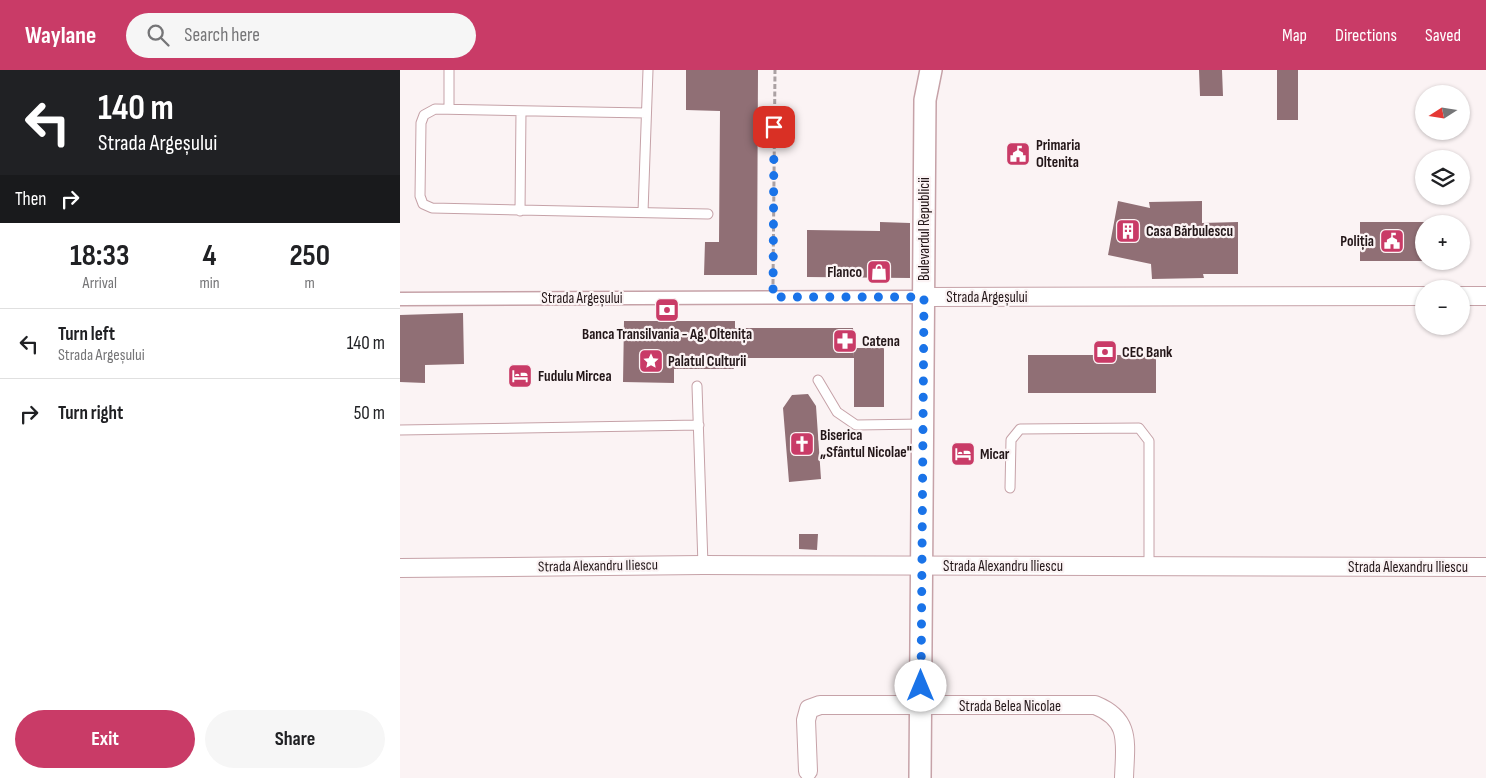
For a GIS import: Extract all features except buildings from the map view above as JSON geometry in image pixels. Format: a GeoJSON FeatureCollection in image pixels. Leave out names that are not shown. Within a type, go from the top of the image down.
{"type":"FeatureCollection","features":[{"type":"Feature","properties":{"kind":"street","name":"Bulevardul Republicii"},"geometry":{"type":"LineString","coordinates":[[918,70],[925,100]]}},
{"type":"Feature","properties":{"kind":"street","name":"Bulevardul Republicii"},"geometry":{"type":"LineString","coordinates":[[920,778],[925,100],[931,70]]}},
{"type":"Feature","properties":{"kind":"street","name":"Strada Argeșului"},"geometry":{"type":"LineString","coordinates":[[400,299],[1415,296]]}},
{"type":"Feature","properties":{"kind":"street"},"geometry":{"type":"LineString","coordinates":[[1470,296],[1486,296]]}},
{"type":"Feature","properties":{"kind":"street","name":"Strada Alexandru Iliescu"},"geometry":{"type":"LineString","coordinates":[[400,568],[703,565],[1486,567]]}},
{"type":"Feature","properties":{"kind":"street","name":"Strada Belea Nicolae"},"geometry":{"type":"LineString","coordinates":[[808,771],[806,720],[810,710],[820,705],[1095,705],[1108,711],[1120,722],[1126,735],[1124,778]]}},
{"type":"Feature","properties":{"kind":"lane"},"geometry":{"type":"LineString","coordinates":[[449,70],[449,109]]}},
{"type":"Feature","properties":{"kind":"lane"},"geometry":{"type":"LineString","coordinates":[[643,212],[648,70]]}},
{"type":"Feature","properties":{"kind":"lane"},"geometry":{"type":"LineString","coordinates":[[646,113],[435,109],[424,115],[421,123],[420,196],[423,204],[432,208],[708,214]]}},
{"type":"Feature","properties":{"kind":"lane"},"geometry":{"type":"LineString","coordinates":[[520,211],[521,111]]}},
{"type":"Feature","properties":{"kind":"lane"},"geometry":{"type":"LineString","coordinates":[[818,380],[837,412],[856,425],[923,424]]}},
{"type":"Feature","properties":{"kind":"lane"},"geometry":{"type":"LineString","coordinates":[[697,386],[703,565]]}},
{"type":"Feature","properties":{"kind":"lane"},"geometry":{"type":"LineString","coordinates":[[400,430],[699,425]]}},
{"type":"Feature","properties":{"kind":"lane"},"geometry":{"type":"LineString","coordinates":[[1010,488],[1012,440],[1020,429],[1139,428],[1149,441],[1149,565]]}},
{"type":"Feature","properties":{"kind":"path"},"geometry":{"type":"LineString","coordinates":[[773,297],[775,70]]}},
{"type":"Feature","properties":{"kind":"place","name":"Primaria Oltenita"},"geometry":{"type":"Point","coordinates":[1018,154]}},
{"type":"Feature","properties":{"kind":"place","name":"Casa Bărbulescu"},"geometry":{"type":"Point","coordinates":[1128,231]}},
{"type":"Feature","properties":{"kind":"place","name":"Poliția"},"geometry":{"type":"Point","coordinates":[1392,241]}},
{"type":"Feature","properties":{"kind":"place","name":"Flanco"},"geometry":{"type":"Point","coordinates":[879,272]}},
{"type":"Feature","properties":{"kind":"place","name":"Banca Transilvania - Ag. Oltenița"},"geometry":{"type":"Point","coordinates":[667,310]}},
{"type":"Feature","properties":{"kind":"place","name":"Catena"},"geometry":{"type":"Point","coordinates":[845,341]}},
{"type":"Feature","properties":{"kind":"place","name":"CEC Bank"},"geometry":{"type":"Point","coordinates":[1105,352]}},
{"type":"Feature","properties":{"kind":"place","name":"Palatul Culturii"},"geometry":{"type":"Point","coordinates":[651,361]}},
{"type":"Feature","properties":{"kind":"place","name":"Fudulu Mircea"},"geometry":{"type":"Point","coordinates":[520,376]}},
{"type":"Feature","properties":{"kind":"place","name":"Biserica „Sfântul Nicolae\""},"geometry":{"type":"Point","coordinates":[802,444]}},
{"type":"Feature","properties":{"kind":"place","name":"Micar"},"geometry":{"type":"Point","coordinates":[963,454]}},
{"type":"Feature","properties":{"kind":"route"},"geometry":{"type":"LineString","coordinates":[[774,127],[773,297],[924,297],[921,686]]}}]}
